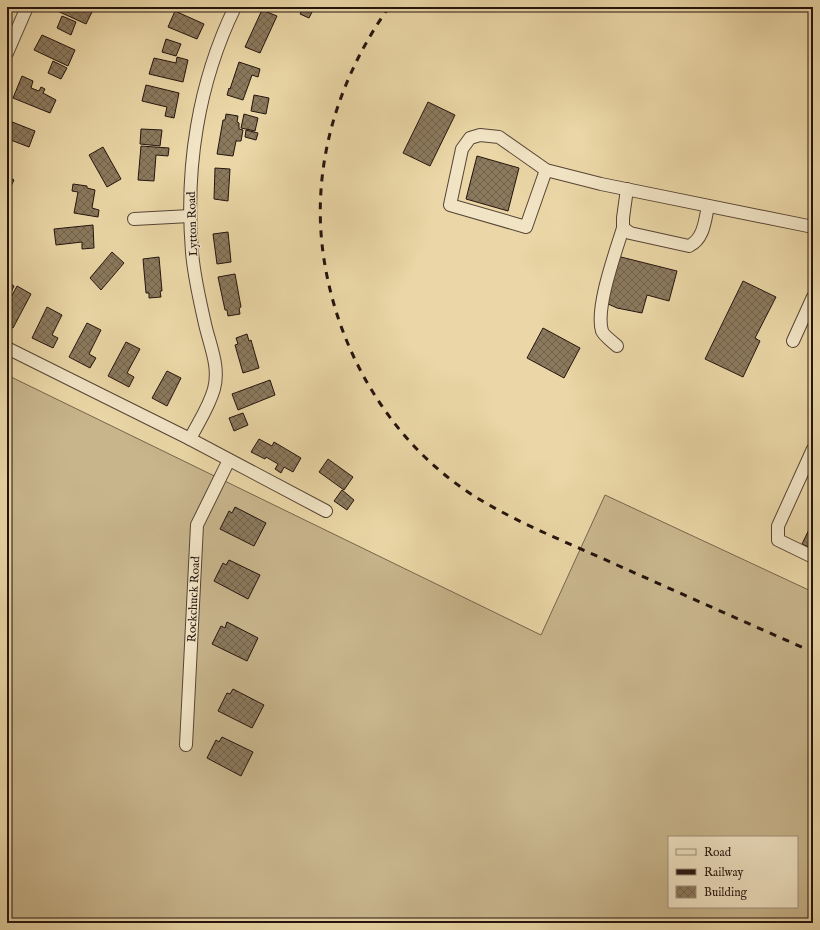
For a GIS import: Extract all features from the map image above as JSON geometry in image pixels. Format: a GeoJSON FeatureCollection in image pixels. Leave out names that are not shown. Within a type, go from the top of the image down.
{"type":"FeatureCollection","features":[{"type":"Feature","properties":{"kind":"street"},"geometry":{"type":"LineString","coordinates":[[7,53],[27,7]]}},
{"type":"Feature","properties":{"kind":"street","name":"Lytton Road"},"geometry":{"type":"LineString","coordinates":[[190,439],[209,402],[214,389],[216,376],[215,360],[198,295],[192,254],[190,216],[191,180],[195,139],[203,98],[213,62],[235,7]]}},
{"type":"Feature","properties":{"kind":"street"},"geometry":{"type":"LineString","coordinates":[[546,170],[526,228],[450,205],[462,149],[470,138],[480,135],[499,137],[546,170],[627,189],[813,227]]}},
{"type":"Feature","properties":{"kind":"street"},"geometry":{"type":"LineString","coordinates":[[617,346],[602,332],[600,313],[623,228],[627,189]]}},
{"type":"Feature","properties":{"kind":"street"},"geometry":{"type":"LineString","coordinates":[[623,228],[630,233],[689,246],[696,243],[701,235],[708,206]]}},
{"type":"Feature","properties":{"kind":"street"},"geometry":{"type":"LineString","coordinates":[[134,219],[190,216]]}},
{"type":"Feature","properties":{"kind":"street"},"geometry":{"type":"LineString","coordinates":[[793,341],[813,296]]}},
{"type":"Feature","properties":{"kind":"street"},"geometry":{"type":"LineString","coordinates":[[7,348],[190,439],[326,511]]}},
{"type":"Feature","properties":{"kind":"street"},"geometry":{"type":"LineString","coordinates":[[813,449],[778,526],[778,540],[813,556]]}},
{"type":"Feature","properties":{"kind":"street","name":"Rockchuck Road"},"geometry":{"type":"LineString","coordinates":[[186,745],[197,525],[230,460]]}},
{"type":"Feature","properties":{"kind":"shaded area"},"geometry":{"type":"Polygon","coordinates":[[[7,375],[541,635],[605,495],[813,592],[813,923],[7,923],[7,375]]]}},
{"type":"Feature","properties":{"kind":"building"},"geometry":{"type":"Polygon","coordinates":[[[53,7],[87,7],[93,10],[86,24],[53,9],[53,7]]]}},
{"type":"Feature","properties":{"kind":"building"},"geometry":{"type":"Polygon","coordinates":[[[304,7],[312,12],[309,18],[300,14],[304,7]]]}},
{"type":"Feature","properties":{"kind":"building"},"geometry":{"type":"Polygon","coordinates":[[[262,10],[277,16],[260,53],[245,47],[262,10]]]}},
{"type":"Feature","properties":{"kind":"building"},"geometry":{"type":"Polygon","coordinates":[[[175,11],[204,24],[197,39],[168,27],[175,11]]]}},
{"type":"Feature","properties":{"kind":"building"},"geometry":{"type":"Polygon","coordinates":[[[62,16],[76,22],[71,35],[57,28],[62,16]]]}},
{"type":"Feature","properties":{"kind":"building"},"geometry":{"type":"Polygon","coordinates":[[[42,35],[75,50],[68,66],[34,50],[42,35]]]}},
{"type":"Feature","properties":{"kind":"building"},"geometry":{"type":"Polygon","coordinates":[[[166,39],[181,44],[176,56],[162,52],[166,39]]]}},
{"type":"Feature","properties":{"kind":"building"},"geometry":{"type":"Polygon","coordinates":[[[177,57],[188,60],[183,82],[149,74],[154,58],[176,63],[177,57]]]}},
{"type":"Feature","properties":{"kind":"building"},"geometry":{"type":"Polygon","coordinates":[[[53,61],[67,68],[61,79],[48,73],[53,61]]]}},
{"type":"Feature","properties":{"kind":"building"},"geometry":{"type":"Polygon","coordinates":[[[239,62],[260,69],[258,77],[252,75],[243,100],[227,95],[239,62]]]}},
{"type":"Feature","properties":{"kind":"building"},"geometry":{"type":"Polygon","coordinates":[[[22,76],[33,81],[31,88],[39,91],[41,87],[45,89],[43,93],[56,100],[50,113],[13,98],[22,76]]]}},
{"type":"Feature","properties":{"kind":"building"},"geometry":{"type":"Polygon","coordinates":[[[146,85],[179,93],[174,118],[165,116],[167,107],[142,101],[146,85]]]}},
{"type":"Feature","properties":{"kind":"building"},"geometry":{"type":"Polygon","coordinates":[[[254,95],[269,98],[266,114],[251,111],[254,95]]]}},
{"type":"Feature","properties":{"kind":"building"},"geometry":{"type":"Polygon","coordinates":[[[428,102],[455,115],[430,166],[403,153],[428,102]]]}},
{"type":"Feature","properties":{"kind":"building"},"geometry":{"type":"Polygon","coordinates":[[[226,114],[238,116],[237,122],[239,123],[239,129],[243,130],[241,141],[236,141],[233,156],[217,154],[223,120],[225,120],[226,114]]]}},
{"type":"Feature","properties":{"kind":"building"},"geometry":{"type":"Polygon","coordinates":[[[244,114],[258,118],[255,131],[241,128],[244,114]]]}},
{"type":"Feature","properties":{"kind":"building"},"geometry":{"type":"Polygon","coordinates":[[[7,120],[35,131],[29,147],[8,139],[7,142],[7,120]]]}},
{"type":"Feature","properties":{"kind":"building"},"geometry":{"type":"Polygon","coordinates":[[[141,129],[162,130],[160,146],[140,144],[141,129]]]}},
{"type":"Feature","properties":{"kind":"building"},"geometry":{"type":"Polygon","coordinates":[[[246,130],[258,133],[256,140],[245,137],[246,130]]]}},
{"type":"Feature","properties":{"kind":"building"},"geometry":{"type":"Polygon","coordinates":[[[141,146],[169,148],[168,156],[156,155],[154,181],[138,180],[141,146]]]}},
{"type":"Feature","properties":{"kind":"building"},"geometry":{"type":"Polygon","coordinates":[[[103,147],[121,179],[107,187],[89,155],[103,147]]]}},
{"type":"Feature","properties":{"kind":"building"},"geometry":{"type":"Polygon","coordinates":[[[477,156],[519,168],[508,211],[466,199],[477,156]]]}},
{"type":"Feature","properties":{"kind":"building"},"geometry":{"type":"Polygon","coordinates":[[[215,168],[230,169],[228,201],[214,199],[215,168]]]}},
{"type":"Feature","properties":{"kind":"building"},"geometry":{"type":"Polygon","coordinates":[[[7,176],[14,180],[7,194],[7,176]]]}},
{"type":"Feature","properties":{"kind":"building"},"geometry":{"type":"Polygon","coordinates":[[[73,184],[87,186],[87,188],[95,190],[92,208],[99,210],[98,217],[74,213],[78,192],[72,191],[73,184]]]}},
{"type":"Feature","properties":{"kind":"building"},"geometry":{"type":"Polygon","coordinates":[[[93,225],[94,248],[82,249],[82,242],[56,245],[54,229],[93,225]]]}},
{"type":"Feature","properties":{"kind":"building"},"geometry":{"type":"Polygon","coordinates":[[[228,232],[231,262],[217,264],[213,234],[228,232]]]}},
{"type":"Feature","properties":{"kind":"building"},"geometry":{"type":"Polygon","coordinates":[[[112,252],[124,263],[101,290],[90,278],[112,252]]]}},
{"type":"Feature","properties":{"kind":"building"},"geometry":{"type":"Polygon","coordinates":[[[617,256],[677,271],[669,301],[647,295],[642,313],[617,308],[606,303],[617,256]]]}},
{"type":"Feature","properties":{"kind":"building"},"geometry":{"type":"Polygon","coordinates":[[[159,257],[162,291],[160,291],[161,297],[149,298],[149,293],[146,293],[143,259],[159,257]]]}},
{"type":"Feature","properties":{"kind":"building"},"geometry":{"type":"Polygon","coordinates":[[[235,274],[241,307],[239,308],[240,314],[228,316],[227,310],[225,310],[218,277],[235,274]]]}},
{"type":"Feature","properties":{"kind":"building"},"geometry":{"type":"Polygon","coordinates":[[[743,281],[776,297],[755,338],[760,341],[743,377],[705,359],[743,281]]]}},
{"type":"Feature","properties":{"kind":"building"},"geometry":{"type":"Polygon","coordinates":[[[7,282],[14,286],[8,299],[7,298],[7,282]]]}},
{"type":"Feature","properties":{"kind":"building"},"geometry":{"type":"Polygon","coordinates":[[[17,286],[31,294],[13,328],[7,325],[7,302],[8,303],[17,286]]]}},
{"type":"Feature","properties":{"kind":"building"},"geometry":{"type":"Polygon","coordinates":[[[47,307],[62,315],[52,335],[58,338],[53,348],[32,338],[47,307]]]}},
{"type":"Feature","properties":{"kind":"building"},"geometry":{"type":"Polygon","coordinates":[[[87,323],[101,330],[89,354],[96,358],[90,368],[69,357],[87,323]]]}},
{"type":"Feature","properties":{"kind":"building"},"geometry":{"type":"Polygon","coordinates":[[[543,328],[580,348],[564,378],[527,358],[543,328]]]}},
{"type":"Feature","properties":{"kind":"building"},"geometry":{"type":"Polygon","coordinates":[[[247,334],[249,341],[251,340],[259,368],[243,373],[235,345],[238,344],[236,338],[247,334]]]}},
{"type":"Feature","properties":{"kind":"building"},"geometry":{"type":"Polygon","coordinates":[[[126,342],[140,349],[127,373],[134,377],[129,387],[108,376],[126,342]]]}},
{"type":"Feature","properties":{"kind":"building"},"geometry":{"type":"Polygon","coordinates":[[[167,371],[181,378],[167,406],[152,398],[167,371]]]}},
{"type":"Feature","properties":{"kind":"building"},"geometry":{"type":"Polygon","coordinates":[[[270,380],[275,395],[238,410],[232,394],[270,380]]]}},
{"type":"Feature","properties":{"kind":"building"},"geometry":{"type":"Polygon","coordinates":[[[243,413],[248,425],[234,431],[229,418],[243,413]]]}},
{"type":"Feature","properties":{"kind":"building"},"geometry":{"type":"Polygon","coordinates":[[[259,439],[272,446],[274,442],[301,458],[293,472],[284,467],[281,473],[275,469],[278,464],[266,457],[265,459],[251,452],[259,439]]]}},
{"type":"Feature","properties":{"kind":"building"},"geometry":{"type":"Polygon","coordinates":[[[328,459],[353,477],[344,490],[319,472],[328,459]]]}},
{"type":"Feature","properties":{"kind":"building"},"geometry":{"type":"Polygon","coordinates":[[[342,490],[354,500],[347,510],[334,501],[342,490]]]}},
{"type":"Feature","properties":{"kind":"building"},"geometry":{"type":"Polygon","coordinates":[[[235,507],[266,523],[254,546],[220,529],[229,511],[232,513],[235,507]]]}},
{"type":"Feature","properties":{"kind":"building"},"geometry":{"type":"Polygon","coordinates":[[[813,521],[813,549],[802,544],[813,521]]]}},
{"type":"Feature","properties":{"kind":"building"},"geometry":{"type":"Polygon","coordinates":[[[229,560],[260,575],[248,599],[214,581],[223,563],[226,565],[229,560]]]}},
{"type":"Feature","properties":{"kind":"building"},"geometry":{"type":"Polygon","coordinates":[[[227,622],[258,638],[247,661],[212,644],[221,626],[225,628],[227,622]]]}},
{"type":"Feature","properties":{"kind":"building"},"geometry":{"type":"Polygon","coordinates":[[[233,689],[264,705],[252,728],[218,711],[227,693],[230,694],[233,689]]]}},
{"type":"Feature","properties":{"kind":"building"},"geometry":{"type":"Polygon","coordinates":[[[222,737],[253,752],[241,776],[207,758],[216,740],[219,742],[222,737]]]}},
{"type":"Feature","properties":{"kind":"railway"},"geometry":{"type":"LineString","coordinates":[[389,7],[357,61],[344,90],[326,150],[320,212],[322,244],[328,282],[338,318],[352,354],[370,387],[391,419],[416,448],[443,474],[474,496],[509,516],[544,533],[813,652]]}}]}
